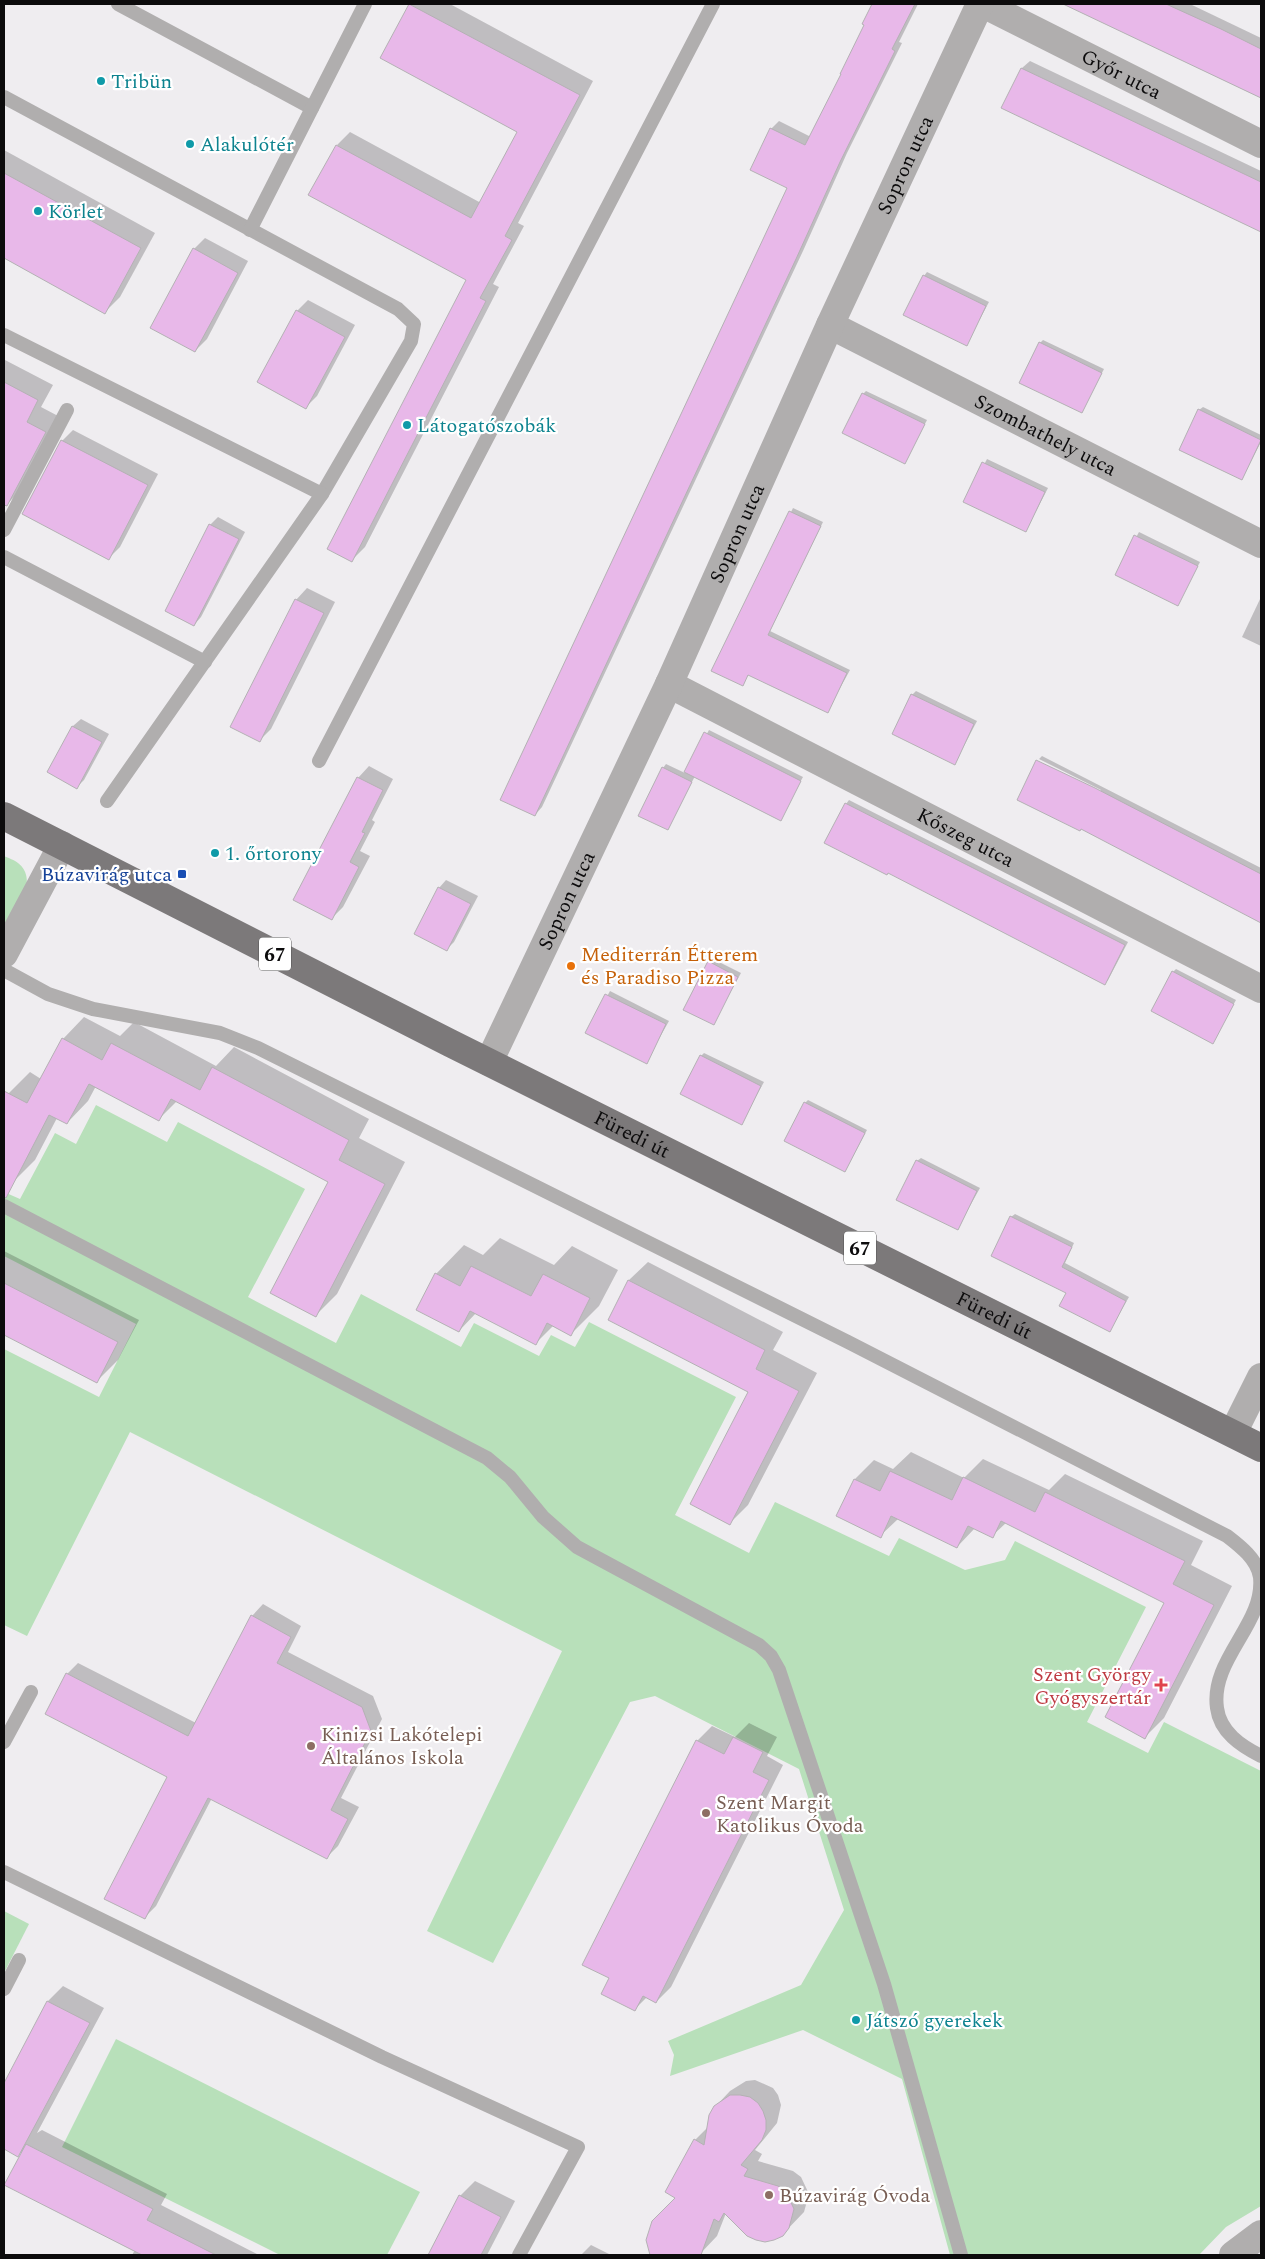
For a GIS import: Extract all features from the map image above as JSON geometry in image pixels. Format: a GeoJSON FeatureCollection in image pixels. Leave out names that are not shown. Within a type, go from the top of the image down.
{"type":"FeatureCollection","features":[{"type":"Feature","properties":{"kind":"main road","name":"Füredi út"},"geometry":{"type":"LineString","coordinates":[[4,816],[489,1062],[1261,1448]]}},
{"type":"Feature","properties":{"kind":"street","name":"Győr utca"},"geometry":{"type":"LineString","coordinates":[[982,4],[1261,144]]}},
{"type":"Feature","properties":{"kind":"street","name":"Sopron utca"},"geometry":{"type":"LineString","coordinates":[[489,1062],[669,684],[830,325],[982,4]]}},
{"type":"Feature","properties":{"kind":"street","name":"Szombathely utca"},"geometry":{"type":"LineString","coordinates":[[830,325],[1261,544]]}},
{"type":"Feature","properties":{"kind":"street","name":"Kőszeg utca"},"geometry":{"type":"LineString","coordinates":[[669,684],[1261,989]]}},
{"type":"Feature","properties":{"kind":"street"},"geometry":{"type":"LineString","coordinates":[[4,954],[62,845]]}},
{"type":"Feature","properties":{"kind":"street"},"geometry":{"type":"LineString","coordinates":[[1232,1433],[1261,1377]]}},
{"type":"Feature","properties":{"kind":"street"},"geometry":{"type":"LineString","coordinates":[[1233,2255],[1261,2234]]}},
{"type":"Feature","properties":{"kind":"lane"},"geometry":{"type":"LineString","coordinates":[[118,4],[312,108]]}},
{"type":"Feature","properties":{"kind":"lane"},"geometry":{"type":"LineString","coordinates":[[250,230],[365,4]]}},
{"type":"Feature","properties":{"kind":"lane"},"geometry":{"type":"LineString","coordinates":[[319,761],[713,4]]}},
{"type":"Feature","properties":{"kind":"lane"},"geometry":{"type":"LineString","coordinates":[[4,97],[398,309],[414,324],[411,341],[322,494],[107,801]]}},
{"type":"Feature","properties":{"kind":"lane"},"geometry":{"type":"LineString","coordinates":[[4,334],[322,494]]}},
{"type":"Feature","properties":{"kind":"lane"},"geometry":{"type":"LineString","coordinates":[[4,530],[67,410]]}},
{"type":"Feature","properties":{"kind":"lane"},"geometry":{"type":"LineString","coordinates":[[4,557],[205,662]]}},
{"type":"Feature","properties":{"kind":"lane"},"geometry":{"type":"LineString","coordinates":[[4,970],[48,994],[93,1009],[220,1033],[258,1048],[848,1342],[1227,1536],[1244,1548],[1255,1565],[1260,1576],[1261,1593],[1255,1614],[1222,1671],[1215,1694],[1218,1717],[1229,1734],[1246,1748],[1261,1756]]}},
{"type":"Feature","properties":{"kind":"lane"},"geometry":{"type":"LineString","coordinates":[[4,1206],[487,1458],[510,1477],[543,1517],[577,1547],[759,1645],[770,1656],[779,1670],[884,1984],[961,2255]]}},
{"type":"Feature","properties":{"kind":"lane"},"geometry":{"type":"LineString","coordinates":[[4,1742],[31,1692]]}},
{"type":"Feature","properties":{"kind":"lane"},"geometry":{"type":"LineString","coordinates":[[4,1872],[382,2057],[578,2147],[519,2255]]}},
{"type":"Feature","properties":{"kind":"lane"},"geometry":{"type":"LineString","coordinates":[[4,1989],[19,1960]]}},
{"type":"Feature","properties":{"kind":"green space"},"geometry":{"type":"Polygon","coordinates":[[[4,856],[18,863],[27,879],[23,899],[4,936],[4,856]]]}},
{"type":"Feature","properties":{"kind":"green space"},"geometry":{"type":"Polygon","coordinates":[[[96,1105],[167,1142],[178,1122],[305,1189],[248,1297],[336,1343],[361,1294],[461,1347],[474,1323],[539,1356],[551,1335],[575,1347],[589,1322],[736,1397],[675,1515],[749,1553],[775,1502],[889,1556],[899,1538],[965,1570],[1005,1560],[1015,1541],[1146,1607],[1087,1722],[1148,1753],[1164,1722],[1261,1771],[1261,2206],[1226,2227],[1199,2255],[950,2255],[902,2079],[803,2030],[670,2076],[674,2055],[668,2041],[801,1985],[844,1910],[799,1769],[655,1696],[630,1702],[493,1963],[427,1931],[562,1651],[130,1432],[27,1636],[4,1625],[4,1349],[99,1397],[136,1324],[4,1256],[4,1192],[20,1199],[55,1133],[76,1144],[96,1105]]]}},
{"type":"Feature","properties":{"kind":"green space"},"geometry":{"type":"Polygon","coordinates":[[[4,1911],[29,1924],[4,1973],[4,1911]]]}},
{"type":"Feature","properties":{"kind":"green space"},"geometry":{"type":"Polygon","coordinates":[[[116,2039],[420,2192],[387,2255],[280,2255],[62,2147],[116,2039]]]}},
{"type":"Feature","properties":{"kind":"building"},"geometry":{"type":"Polygon","coordinates":[[[409,4],[580,95],[505,236],[512,240],[480,298],[486,301],[352,562],[327,549],[466,280],[308,195],[336,145],[471,218],[517,132],[380,58],[409,4]]]}},
{"type":"Feature","properties":{"kind":"building"},"geometry":{"type":"Polygon","coordinates":[[[872,4],[915,4],[892,49],[895,51],[840,162],[535,816],[500,800],[787,188],[750,170],[770,128],[805,145],[841,74],[872,4]]]}},
{"type":"Feature","properties":{"kind":"building"},"geometry":{"type":"Polygon","coordinates":[[[1063,4],[1166,4],[1221,29],[1261,49],[1261,98],[1063,4]]]}},
{"type":"Feature","properties":{"kind":"building"},"geometry":{"type":"Polygon","coordinates":[[[1021,68],[1261,182],[1261,232],[1001,108],[1021,68]]]}},
{"type":"Feature","properties":{"kind":"building","name":"Körlet"},"geometry":{"type":"Polygon","coordinates":[[[4,173],[141,248],[105,314],[4,258],[4,173]]]}},
{"type":"Feature","properties":{"kind":"building"},"geometry":{"type":"Polygon","coordinates":[[[193,248],[238,273],[195,352],[150,328],[193,248]]]}},
{"type":"Feature","properties":{"kind":"building"},"geometry":{"type":"Polygon","coordinates":[[[923,275],[986,306],[967,346],[903,315],[923,275]]]}},
{"type":"Feature","properties":{"kind":"building"},"geometry":{"type":"Polygon","coordinates":[[[296,310],[345,337],[306,409],[257,382],[296,310]]]}},
{"type":"Feature","properties":{"kind":"building"},"geometry":{"type":"Polygon","coordinates":[[[1039,342],[1102,373],[1082,413],[1019,383],[1039,342]]]}},
{"type":"Feature","properties":{"kind":"building"},"geometry":{"type":"Polygon","coordinates":[[[4,382],[38,400],[27,422],[46,432],[7,506],[4,505],[4,382]]]}},
{"type":"Feature","properties":{"kind":"building"},"geometry":{"type":"Polygon","coordinates":[[[862,393],[925,424],[905,464],[842,433],[862,393]]]}},
{"type":"Feature","properties":{"kind":"building"},"geometry":{"type":"Polygon","coordinates":[[[1198,409],[1261,440],[1242,480],[1179,450],[1198,409]]]}},
{"type":"Feature","properties":{"kind":"building"},"geometry":{"type":"Polygon","coordinates":[[[61,440],[148,485],[109,560],[22,514],[61,440]]]}},
{"type":"Feature","properties":{"kind":"building"},"geometry":{"type":"Polygon","coordinates":[[[982,462],[1045,492],[1026,532],[963,502],[982,462]]]}},
{"type":"Feature","properties":{"kind":"building"},"geometry":{"type":"Polygon","coordinates":[[[789,511],[821,526],[768,635],[847,673],[828,713],[748,675],[743,686],[711,671],[789,511]]]}},
{"type":"Feature","properties":{"kind":"building"},"geometry":{"type":"Polygon","coordinates":[[[209,524],[239,539],[194,626],[165,611],[209,524]]]}},
{"type":"Feature","properties":{"kind":"building"},"geometry":{"type":"Polygon","coordinates":[[[1134,535],[1198,566],[1178,606],[1115,575],[1134,535]]]}},
{"type":"Feature","properties":{"kind":"building"},"geometry":{"type":"Polygon","coordinates":[[[295,599],[324,613],[260,742],[230,727],[295,599]]]}},
{"type":"Feature","properties":{"kind":"building"},"geometry":{"type":"Polygon","coordinates":[[[911,694],[974,724],[955,765],[892,734],[911,694]]]}},
{"type":"Feature","properties":{"kind":"building"},"geometry":{"type":"Polygon","coordinates":[[[72,726],[102,742],[77,789],[47,772],[72,726]]]}},
{"type":"Feature","properties":{"kind":"building"},"geometry":{"type":"Polygon","coordinates":[[[704,732],[801,781],[781,821],[684,772],[704,732]]]}},
{"type":"Feature","properties":{"kind":"building"},"geometry":{"type":"Polygon","coordinates":[[[1036,760],[1095,788],[1261,874],[1261,923],[1081,829],[1080,831],[1017,800],[1036,760]]]}},
{"type":"Feature","properties":{"kind":"building"},"geometry":{"type":"Polygon","coordinates":[[[662,767],[692,782],[668,830],[638,816],[662,767]]]}},
{"type":"Feature","properties":{"kind":"building"},"geometry":{"type":"Polygon","coordinates":[[[357,777],[383,790],[362,832],[365,833],[350,862],[359,867],[332,920],[293,900],[357,777]]]}},
{"type":"Feature","properties":{"kind":"building"},"geometry":{"type":"Polygon","coordinates":[[[845,803],[1125,945],[1105,985],[888,873],[887,875],[824,843],[845,803]]]}},
{"type":"Feature","properties":{"kind":"building"},"geometry":{"type":"Polygon","coordinates":[[[438,887],[471,904],[447,951],[414,934],[438,887]]]}},
{"type":"Feature","properties":{"kind":"building"},"geometry":{"type":"Polygon","coordinates":[[[708,961],[738,977],[714,1025],[683,1010],[708,961]]]}},
{"type":"Feature","properties":{"kind":"building"},"geometry":{"type":"Polygon","coordinates":[[[1172,971],[1234,1004],[1213,1044],[1151,1011],[1172,971]]]}},
{"type":"Feature","properties":{"kind":"building"},"geometry":{"type":"Polygon","coordinates":[[[605,994],[666,1024],[647,1064],[585,1033],[605,994]]]}},
{"type":"Feature","properties":{"kind":"building"},"geometry":{"type":"Polygon","coordinates":[[[62,1038],[102,1060],[111,1043],[200,1090],[212,1067],[349,1140],[339,1160],[385,1184],[316,1317],[270,1293],[328,1182],[171,1099],[159,1121],[89,1084],[67,1124],[49,1115],[6,1198],[4,1197],[4,1091],[27,1103],[62,1038]]]}},
{"type":"Feature","properties":{"kind":"building"},"geometry":{"type":"Polygon","coordinates":[[[700,1055],[761,1086],[742,1125],[680,1094],[700,1055]]]}},
{"type":"Feature","properties":{"kind":"building"},"geometry":{"type":"Polygon","coordinates":[[[804,1102],[865,1133],[845,1172],[784,1141],[804,1102]]]}},
{"type":"Feature","properties":{"kind":"building"},"geometry":{"type":"Polygon","coordinates":[[[916,1160],[977,1191],[958,1230],[896,1200],[916,1160]]]}},
{"type":"Feature","properties":{"kind":"building"},"geometry":{"type":"Polygon","coordinates":[[[1010,1216],[1072,1247],[1062,1267],[1126,1301],[1110,1332],[1059,1306],[1066,1293],[991,1256],[1010,1216]]]}},
{"type":"Feature","properties":{"kind":"building"},"geometry":{"type":"Polygon","coordinates":[[[471,1266],[531,1296],[543,1274],[590,1298],[571,1336],[547,1323],[536,1345],[470,1311],[459,1332],[416,1310],[435,1273],[460,1286],[471,1266]]]}},
{"type":"Feature","properties":{"kind":"building"},"geometry":{"type":"Polygon","coordinates":[[[628,1280],[765,1350],[756,1369],[799,1391],[730,1525],[690,1504],[748,1392],[608,1320],[628,1280]]]}},
{"type":"Feature","properties":{"kind":"building"},"geometry":{"type":"Polygon","coordinates":[[[4,1283],[118,1342],[97,1383],[4,1335],[4,1283]]]}},
{"type":"Feature","properties":{"kind":"building"},"geometry":{"type":"Polygon","coordinates":[[[890,1471],[952,1500],[963,1477],[1035,1512],[1045,1492],[1185,1561],[1173,1584],[1214,1605],[1145,1739],[1105,1717],[1164,1603],[1001,1521],[993,1538],[968,1526],[957,1548],[891,1516],[881,1538],[836,1516],[854,1479],[880,1491],[890,1471]]]}},
{"type":"Feature","properties":{"kind":"building"},"geometry":{"type":"Polygon","coordinates":[[[251,1615],[291,1637],[277,1663],[362,1707],[371,1731],[331,1810],[348,1819],[327,1859],[208,1798],[145,1919],[104,1899],[167,1777],[45,1714],[66,1673],[188,1736],[251,1615]]]}},
{"type":"Feature","properties":{"kind":"building"},"geometry":{"type":"Polygon","coordinates":[[[733,1737],[763,1752],[753,1772],[769,1780],[656,2003],[643,1996],[635,2011],[601,1994],[609,1978],[582,1965],[696,1740],[724,1754],[733,1737]]]}},
{"type":"Feature","properties":{"kind":"building"},"geometry":{"type":"Polygon","coordinates":[[[47,2001],[90,2023],[18,2157],[4,2149],[4,2083],[47,2001]]]}},
{"type":"Feature","properties":{"kind":"building"},"geometry":{"type":"Polygon","coordinates":[[[730,2095],[750,2097],[758,2103],[763,2111],[766,2120],[766,2130],[762,2140],[741,2165],[748,2169],[744,2176],[778,2186],[786,2192],[794,2209],[789,2228],[783,2236],[774,2240],[765,2242],[756,2240],[747,2236],[724,2213],[719,2222],[714,2219],[701,2255],[650,2255],[646,2240],[652,2221],[675,2198],[665,2192],[694,2139],[704,2145],[709,2115],[714,2106],[730,2095]]]}},
{"type":"Feature","properties":{"kind":"building"},"geometry":{"type":"Polygon","coordinates":[[[26,2144],[153,2209],[147,2220],[216,2255],[142,2255],[4,2185],[26,2144]]]}},
{"type":"Feature","properties":{"kind":"building"},"geometry":{"type":"Polygon","coordinates":[[[459,2195],[501,2217],[481,2255],[428,2255],[459,2195]]]}},
{"type":"Feature","properties":{"kind":"place","name":"Tribün"},"geometry":{"type":"Point","coordinates":[101,81]}},
{"type":"Feature","properties":{"kind":"place","name":"Alakulótér"},"geometry":{"type":"Point","coordinates":[190,144]}},
{"type":"Feature","properties":{"kind":"place","name":"Körlet"},"geometry":{"type":"Point","coordinates":[38,211]}},
{"type":"Feature","properties":{"kind":"place","name":"Látogatószobák"},"geometry":{"type":"Point","coordinates":[407,425]}},
{"type":"Feature","properties":{"kind":"place","name":"1. őrtorony"},"geometry":{"type":"Point","coordinates":[215,853]}},
{"type":"Feature","properties":{"kind":"place","name":"Búzavirág utca"},"geometry":{"type":"Point","coordinates":[182,874]}},
{"type":"Feature","properties":{"kind":"place","name":"Mediterrán Étterem és Paradiso Pizza"},"geometry":{"type":"Point","coordinates":[571,966]}},
{"type":"Feature","properties":{"kind":"place","name":"Szent György Gyógyszertár"},"geometry":{"type":"Point","coordinates":[1161,1685]}},
{"type":"Feature","properties":{"kind":"place","name":"Kinizsi Lakótelepi Általános Iskola"},"geometry":{"type":"Point","coordinates":[311,1746]}},
{"type":"Feature","properties":{"kind":"place","name":"Szent Margit Katolikus Óvoda"},"geometry":{"type":"Point","coordinates":[706,1813]}},
{"type":"Feature","properties":{"kind":"place","name":"Játszó gyerekek"},"geometry":{"type":"Point","coordinates":[856,2020]}},
{"type":"Feature","properties":{"kind":"place","name":"Búzavirág Óvoda"},"geometry":{"type":"Point","coordinates":[769,2195]}}]}
